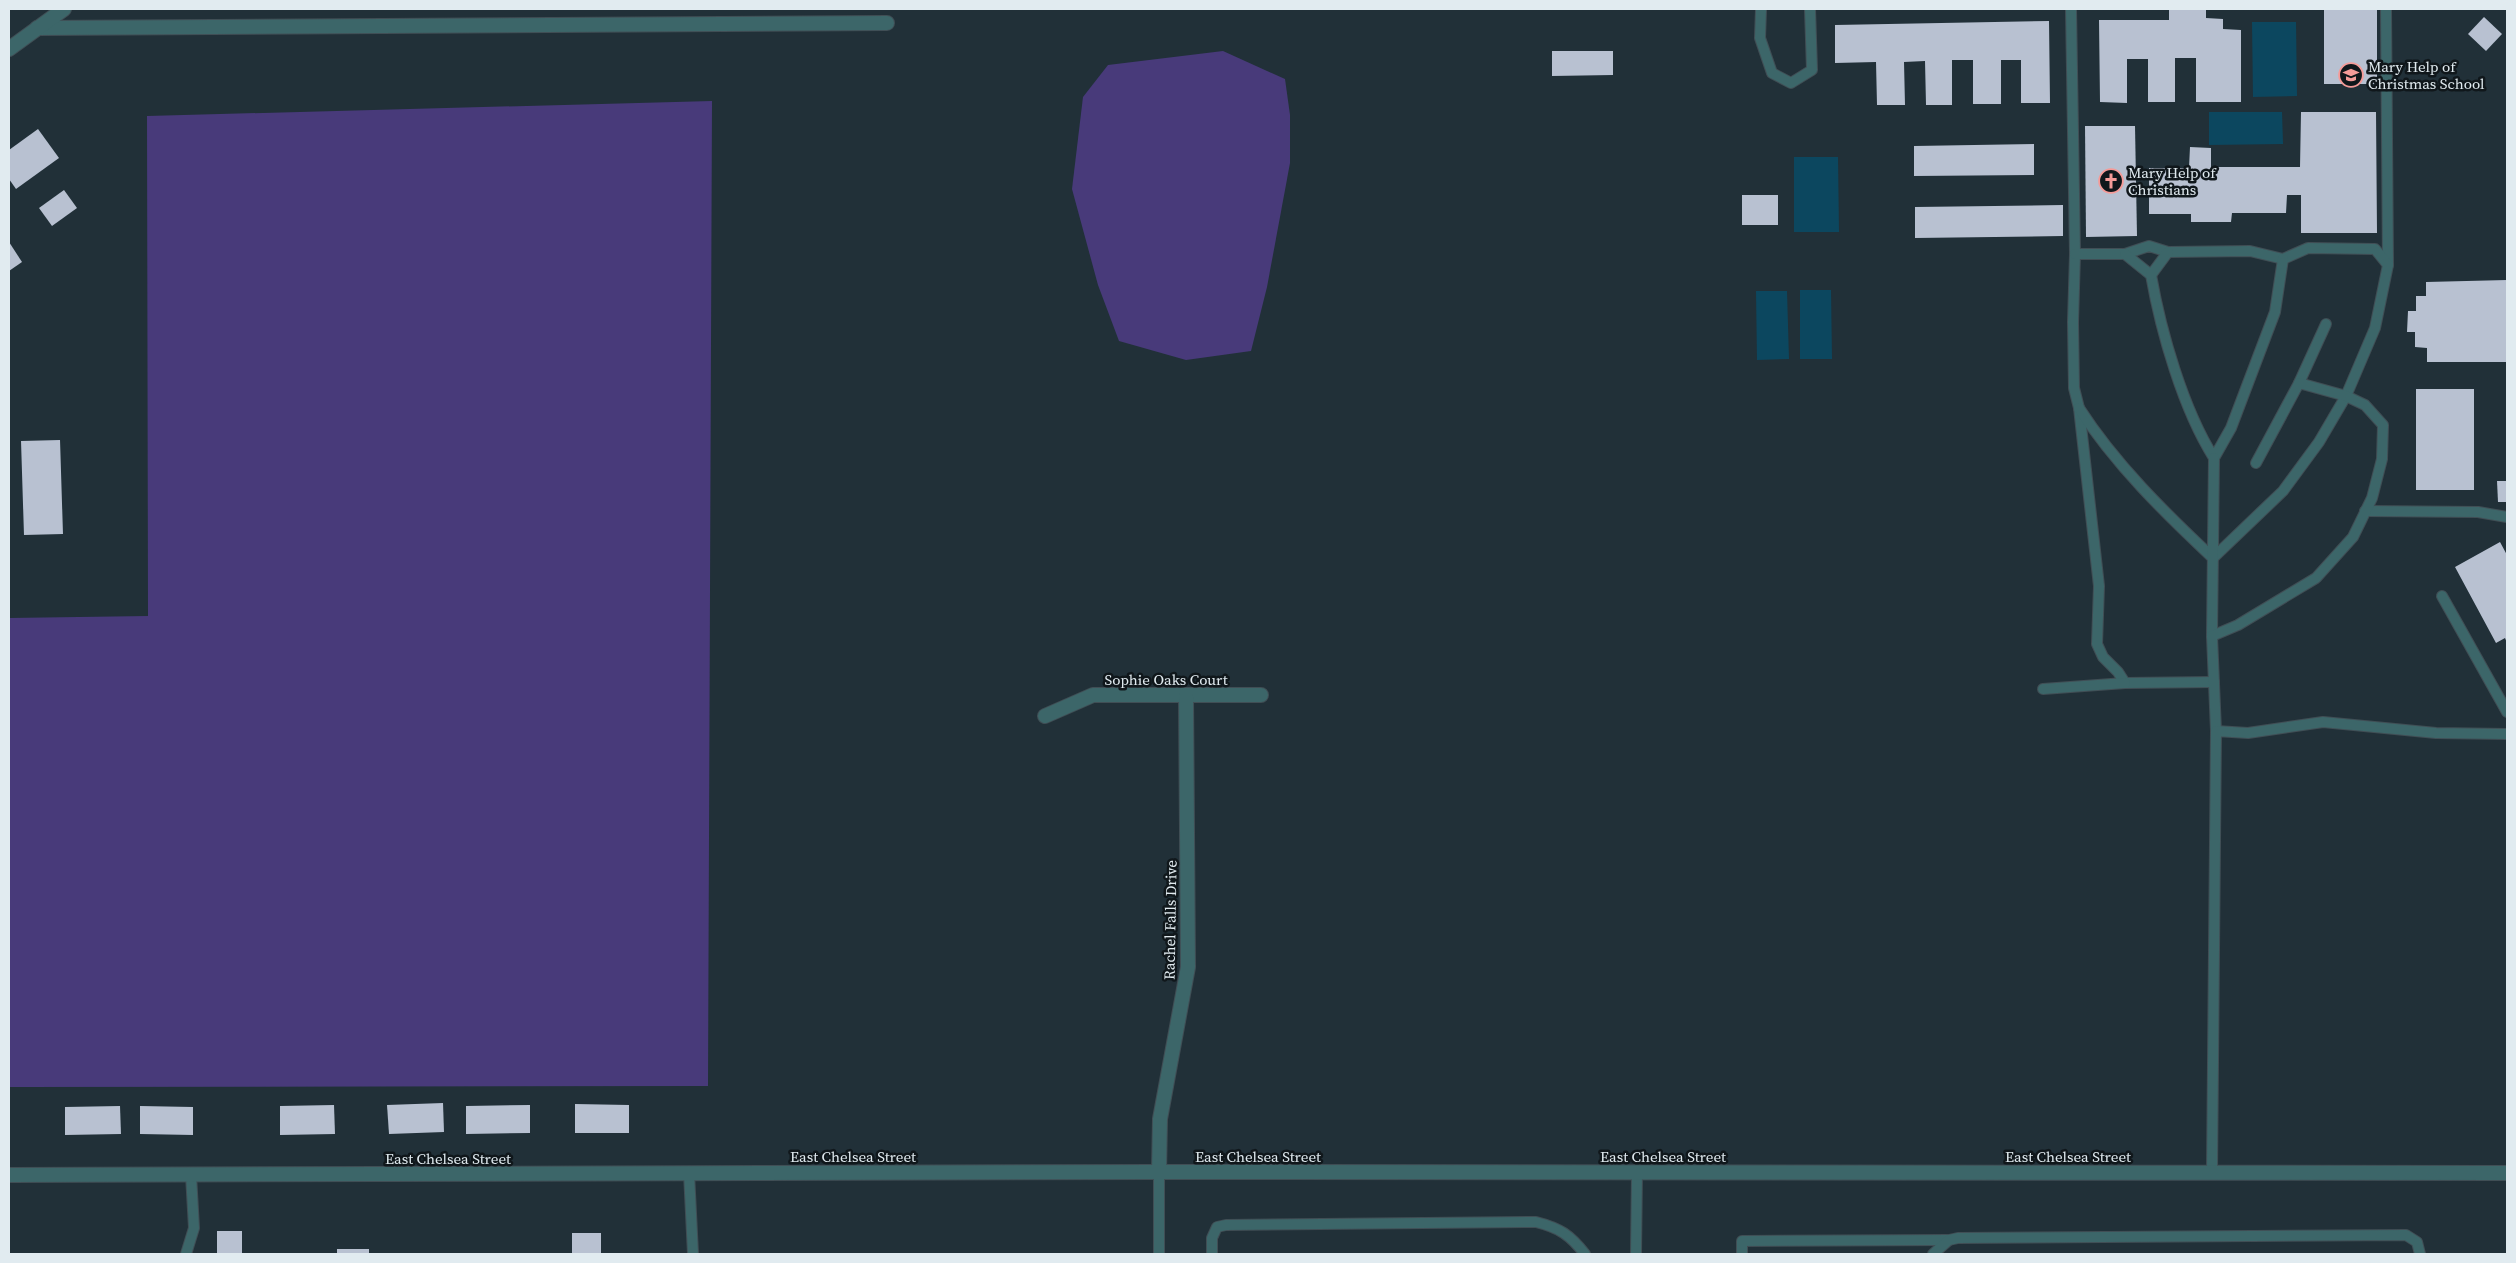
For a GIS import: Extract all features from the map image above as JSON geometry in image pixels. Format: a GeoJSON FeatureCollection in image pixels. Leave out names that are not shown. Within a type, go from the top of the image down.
{"type":"FeatureCollection","features":[{"type":"Feature","properties":{"kind":"street"},"geometry":{"type":"LineString","coordinates":[[9,49],[64,9]]}},
{"type":"Feature","properties":{"kind":"street"},"geometry":{"type":"LineString","coordinates":[[37,28],[887,23]]}},
{"type":"Feature","properties":{"kind":"street","name":"Sophie Oaks Court"},"geometry":{"type":"LineString","coordinates":[[1045,716],[1092,695],[1261,695]]}},
{"type":"Feature","properties":{"kind":"street","name":"Rachel Falls Drive"},"geometry":{"type":"LineString","coordinates":[[1159,1172],[1160,1119],[1188,967],[1186,696]]}},
{"type":"Feature","properties":{"kind":"street","name":"East Chelsea Street"},"geometry":{"type":"LineString","coordinates":[[9,1175],[1159,1172],[2507,1173]]}},
{"type":"Feature","properties":{"kind":"lane"},"geometry":{"type":"LineString","coordinates":[[1761,9],[1760,38],[1772,73],[1791,82],[1812,70],[1810,9]]}},
{"type":"Feature","properties":{"kind":"lane"},"geometry":{"type":"LineString","coordinates":[[2071,9],[2075,254],[2072,359],[2074,388],[2099,586],[2097,644],[2103,656],[2118,672],[2125,683]]}},
{"type":"Feature","properties":{"kind":"lane"},"geometry":{"type":"LineString","coordinates":[[2213,558],[2282,491],[2319,442],[2346,396],[2375,328],[2388,265],[2386,9]]}},
{"type":"Feature","properties":{"kind":"lane"},"geometry":{"type":"LineString","coordinates":[[2075,254],[2125,254],[2149,246],[2168,252],[2250,251],[2282,259],[2308,248],[2375,249],[2388,265]]}},
{"type":"Feature","properties":{"kind":"lane"},"geometry":{"type":"LineString","coordinates":[[2151,275],[2168,252]]}},
{"type":"Feature","properties":{"kind":"lane"},"geometry":{"type":"LineString","coordinates":[[2125,254],[2151,275],[2156,305],[2169,350],[2201,438],[2214,458]]}},
{"type":"Feature","properties":{"kind":"lane"},"geometry":{"type":"LineString","coordinates":[[2212,1173],[2216,731],[2212,636],[2214,458],[2231,428],[2276,312],[2282,259]]}},
{"type":"Feature","properties":{"kind":"lane"},"geometry":{"type":"LineString","coordinates":[[2256,463],[2300,383],[2326,324]]}},
{"type":"Feature","properties":{"kind":"lane"},"geometry":{"type":"LineString","coordinates":[[2212,636],[2238,625],[2316,578],[2353,536],[2372,498],[2382,459],[2383,425],[2365,405],[2346,396],[2300,383]]}},
{"type":"Feature","properties":{"kind":"lane"},"geometry":{"type":"LineString","coordinates":[[2078,408],[2090,426],[2162,510],[2213,558]]}},
{"type":"Feature","properties":{"kind":"lane"},"geometry":{"type":"LineString","coordinates":[[2365,511],[2478,512],[2507,517]]}},
{"type":"Feature","properties":{"kind":"lane"},"geometry":{"type":"LineString","coordinates":[[2442,596],[2507,712]]}},
{"type":"Feature","properties":{"kind":"lane"},"geometry":{"type":"LineString","coordinates":[[2044,689],[2125,683],[2214,682]]}},
{"type":"Feature","properties":{"kind":"lane"},"geometry":{"type":"LineString","coordinates":[[2216,731],[2248,733],[2323,722],[2436,733],[2507,734]]}},
{"type":"Feature","properties":{"kind":"lane"},"geometry":{"type":"LineString","coordinates":[[1159,1172],[1159,1254]]}},
{"type":"Feature","properties":{"kind":"lane"},"geometry":{"type":"LineString","coordinates":[[1636,1254],[1637,1172]]}},
{"type":"Feature","properties":{"kind":"lane"},"geometry":{"type":"LineString","coordinates":[[689,1173],[693,1254]]}},
{"type":"Feature","properties":{"kind":"lane"},"geometry":{"type":"LineString","coordinates":[[186,1254],[194,1228],[191,1175]]}},
{"type":"Feature","properties":{"kind":"lane"},"geometry":{"type":"LineString","coordinates":[[1212,1254],[1214,1232],[1217,1227],[1226,1225],[1536,1222],[1556,1227],[1574,1240],[1585,1254]]}},
{"type":"Feature","properties":{"kind":"lane"},"geometry":{"type":"LineString","coordinates":[[1742,1254],[1742,1241],[2406,1235],[2417,1242],[2420,1254]]}},
{"type":"Feature","properties":{"kind":"lane"},"geometry":{"type":"LineString","coordinates":[[1933,1254],[1949,1240]]}},
{"type":"Feature","properties":{"kind":"shaded area"},"geometry":{"type":"Polygon","coordinates":[[[2252,22],[2296,22],[2297,96],[2253,97],[2252,22]]]}},
{"type":"Feature","properties":{"kind":"shaded area"},"geometry":{"type":"Polygon","coordinates":[[[1223,51],[1285,79],[1290,115],[1290,163],[1267,287],[1251,351],[1186,360],[1119,341],[1098,285],[1072,189],[1083,97],[1108,65],[1223,51]]]}},
{"type":"Feature","properties":{"kind":"shaded area"},"geometry":{"type":"Polygon","coordinates":[[[712,101],[708,1086],[9,1087],[9,618],[148,616],[147,116],[712,101]]]}},
{"type":"Feature","properties":{"kind":"shaded area"},"geometry":{"type":"Polygon","coordinates":[[[2209,112],[2282,112],[2283,144],[2209,145],[2209,112]]]}},
{"type":"Feature","properties":{"kind":"shaded area"},"geometry":{"type":"Polygon","coordinates":[[[1794,157],[1838,157],[1839,232],[1794,232],[1794,157]]]}},
{"type":"Feature","properties":{"kind":"shaded area"},"geometry":{"type":"Polygon","coordinates":[[[1800,290],[1831,290],[1832,359],[1800,359],[1800,290]]]}},
{"type":"Feature","properties":{"kind":"shaded area"},"geometry":{"type":"Polygon","coordinates":[[[1756,291],[1787,291],[1789,359],[1757,360],[1756,291]]]}},
{"type":"Feature","properties":{"kind":"building"},"geometry":{"type":"Polygon","coordinates":[[[2169,9],[2206,9],[2206,18],[2223,19],[2223,29],[2241,30],[2241,102],[2196,102],[2196,58],[2175,58],[2175,102],[2148,102],[2148,59],[2127,59],[2127,103],[2100,102],[2099,20],[2169,20],[2169,9]]]}},
{"type":"Feature","properties":{"kind":"building"},"geometry":{"type":"Polygon","coordinates":[[[2324,9],[2377,9],[2377,84],[2324,84],[2324,9]]]}},
{"type":"Feature","properties":{"kind":"building"},"geometry":{"type":"Polygon","coordinates":[[[2484,17],[2502,34],[2486,51],[2468,34],[2484,17]]]}},
{"type":"Feature","properties":{"kind":"building"},"geometry":{"type":"Polygon","coordinates":[[[2049,21],[2050,103],[2021,103],[2021,60],[2001,60],[2001,104],[1973,104],[1973,60],[1952,60],[1952,105],[1926,105],[1925,61],[1904,62],[1905,105],[1877,105],[1876,62],[1835,63],[1835,25],[2049,21]]]}},
{"type":"Feature","properties":{"kind":"building"},"geometry":{"type":"Polygon","coordinates":[[[1552,51],[1613,51],[1613,75],[1552,76],[1552,51]]]}},
{"type":"Feature","properties":{"kind":"building"},"geometry":{"type":"Polygon","coordinates":[[[2301,112],[2376,112],[2377,233],[2301,233],[2301,195],[2287,195],[2286,213],[2232,213],[2231,222],[2191,222],[2191,214],[2149,214],[2149,168],[2189,168],[2190,147],[2211,148],[2211,167],[2300,167],[2301,112]]]}},
{"type":"Feature","properties":{"kind":"building","name":"Mary Help of Christians"},"geometry":{"type":"Polygon","coordinates":[[[2085,126],[2135,126],[2137,236],[2086,237],[2085,126]]]}},
{"type":"Feature","properties":{"kind":"building"},"geometry":{"type":"Polygon","coordinates":[[[38,129],[59,158],[16,189],[9,179],[9,150],[38,129]]]}},
{"type":"Feature","properties":{"kind":"building"},"geometry":{"type":"Polygon","coordinates":[[[2034,144],[2034,175],[1914,176],[1914,146],[2034,144]]]}},
{"type":"Feature","properties":{"kind":"building"},"geometry":{"type":"Polygon","coordinates":[[[64,190],[77,208],[52,226],[39,208],[64,190]]]}},
{"type":"Feature","properties":{"kind":"building"},"geometry":{"type":"Polygon","coordinates":[[[1742,195],[1778,195],[1778,225],[1742,225],[1742,195]]]}},
{"type":"Feature","properties":{"kind":"building"},"geometry":{"type":"Polygon","coordinates":[[[2063,205],[2063,236],[1915,238],[1915,207],[2063,205]]]}},
{"type":"Feature","properties":{"kind":"building"},"geometry":{"type":"Polygon","coordinates":[[[9,242],[22,262],[9,271],[9,242]]]}},
{"type":"Feature","properties":{"kind":"building"},"geometry":{"type":"Polygon","coordinates":[[[2507,280],[2507,362],[2427,362],[2427,348],[2415,347],[2415,332],[2407,332],[2408,311],[2416,311],[2416,296],[2426,296],[2426,282],[2507,280]]]}},
{"type":"Feature","properties":{"kind":"building"},"geometry":{"type":"Polygon","coordinates":[[[2416,389],[2474,389],[2474,490],[2416,490],[2416,389]]]}},
{"type":"Feature","properties":{"kind":"building"},"geometry":{"type":"Polygon","coordinates":[[[60,440],[63,534],[24,535],[21,441],[60,440]]]}},
{"type":"Feature","properties":{"kind":"building"},"geometry":{"type":"Polygon","coordinates":[[[2497,481],[2507,481],[2507,502],[2498,502],[2497,481]]]}},
{"type":"Feature","properties":{"kind":"building"},"geometry":{"type":"Polygon","coordinates":[[[2500,542],[2507,555],[2507,643],[2505,638],[2496,643],[2455,567],[2500,542]]]}},
{"type":"Feature","properties":{"kind":"building"},"geometry":{"type":"Polygon","coordinates":[[[443,1103],[444,1132],[389,1134],[387,1105],[443,1103]]]}},
{"type":"Feature","properties":{"kind":"building"},"geometry":{"type":"Polygon","coordinates":[[[575,1104],[629,1105],[629,1133],[575,1133],[575,1104]]]}},
{"type":"Feature","properties":{"kind":"building"},"geometry":{"type":"Polygon","coordinates":[[[334,1105],[335,1134],[280,1135],[280,1106],[334,1105]]]}},
{"type":"Feature","properties":{"kind":"building"},"geometry":{"type":"Polygon","coordinates":[[[530,1105],[530,1133],[466,1134],[466,1106],[530,1105]]]}},
{"type":"Feature","properties":{"kind":"building"},"geometry":{"type":"Polygon","coordinates":[[[120,1106],[121,1134],[65,1135],[65,1107],[120,1106]]]}},
{"type":"Feature","properties":{"kind":"building"},"geometry":{"type":"Polygon","coordinates":[[[140,1106],[193,1107],[193,1135],[140,1134],[140,1106]]]}},
{"type":"Feature","properties":{"kind":"building"},"geometry":{"type":"Polygon","coordinates":[[[217,1231],[242,1231],[242,1254],[217,1254],[217,1231]]]}},
{"type":"Feature","properties":{"kind":"building"},"geometry":{"type":"Polygon","coordinates":[[[572,1233],[601,1233],[601,1254],[572,1254],[572,1233]]]}},
{"type":"Feature","properties":{"kind":"building"},"geometry":{"type":"Polygon","coordinates":[[[337,1249],[369,1249],[369,1254],[337,1254],[337,1249]]]}},
{"type":"Feature","properties":{"kind":"place","name":"Mary Help of Christmas School"},"geometry":{"type":"Point","coordinates":[2351,75]}},
{"type":"Feature","properties":{"kind":"place","name":"Mary Help of Christians"},"geometry":{"type":"Point","coordinates":[2111,181]}}]}
